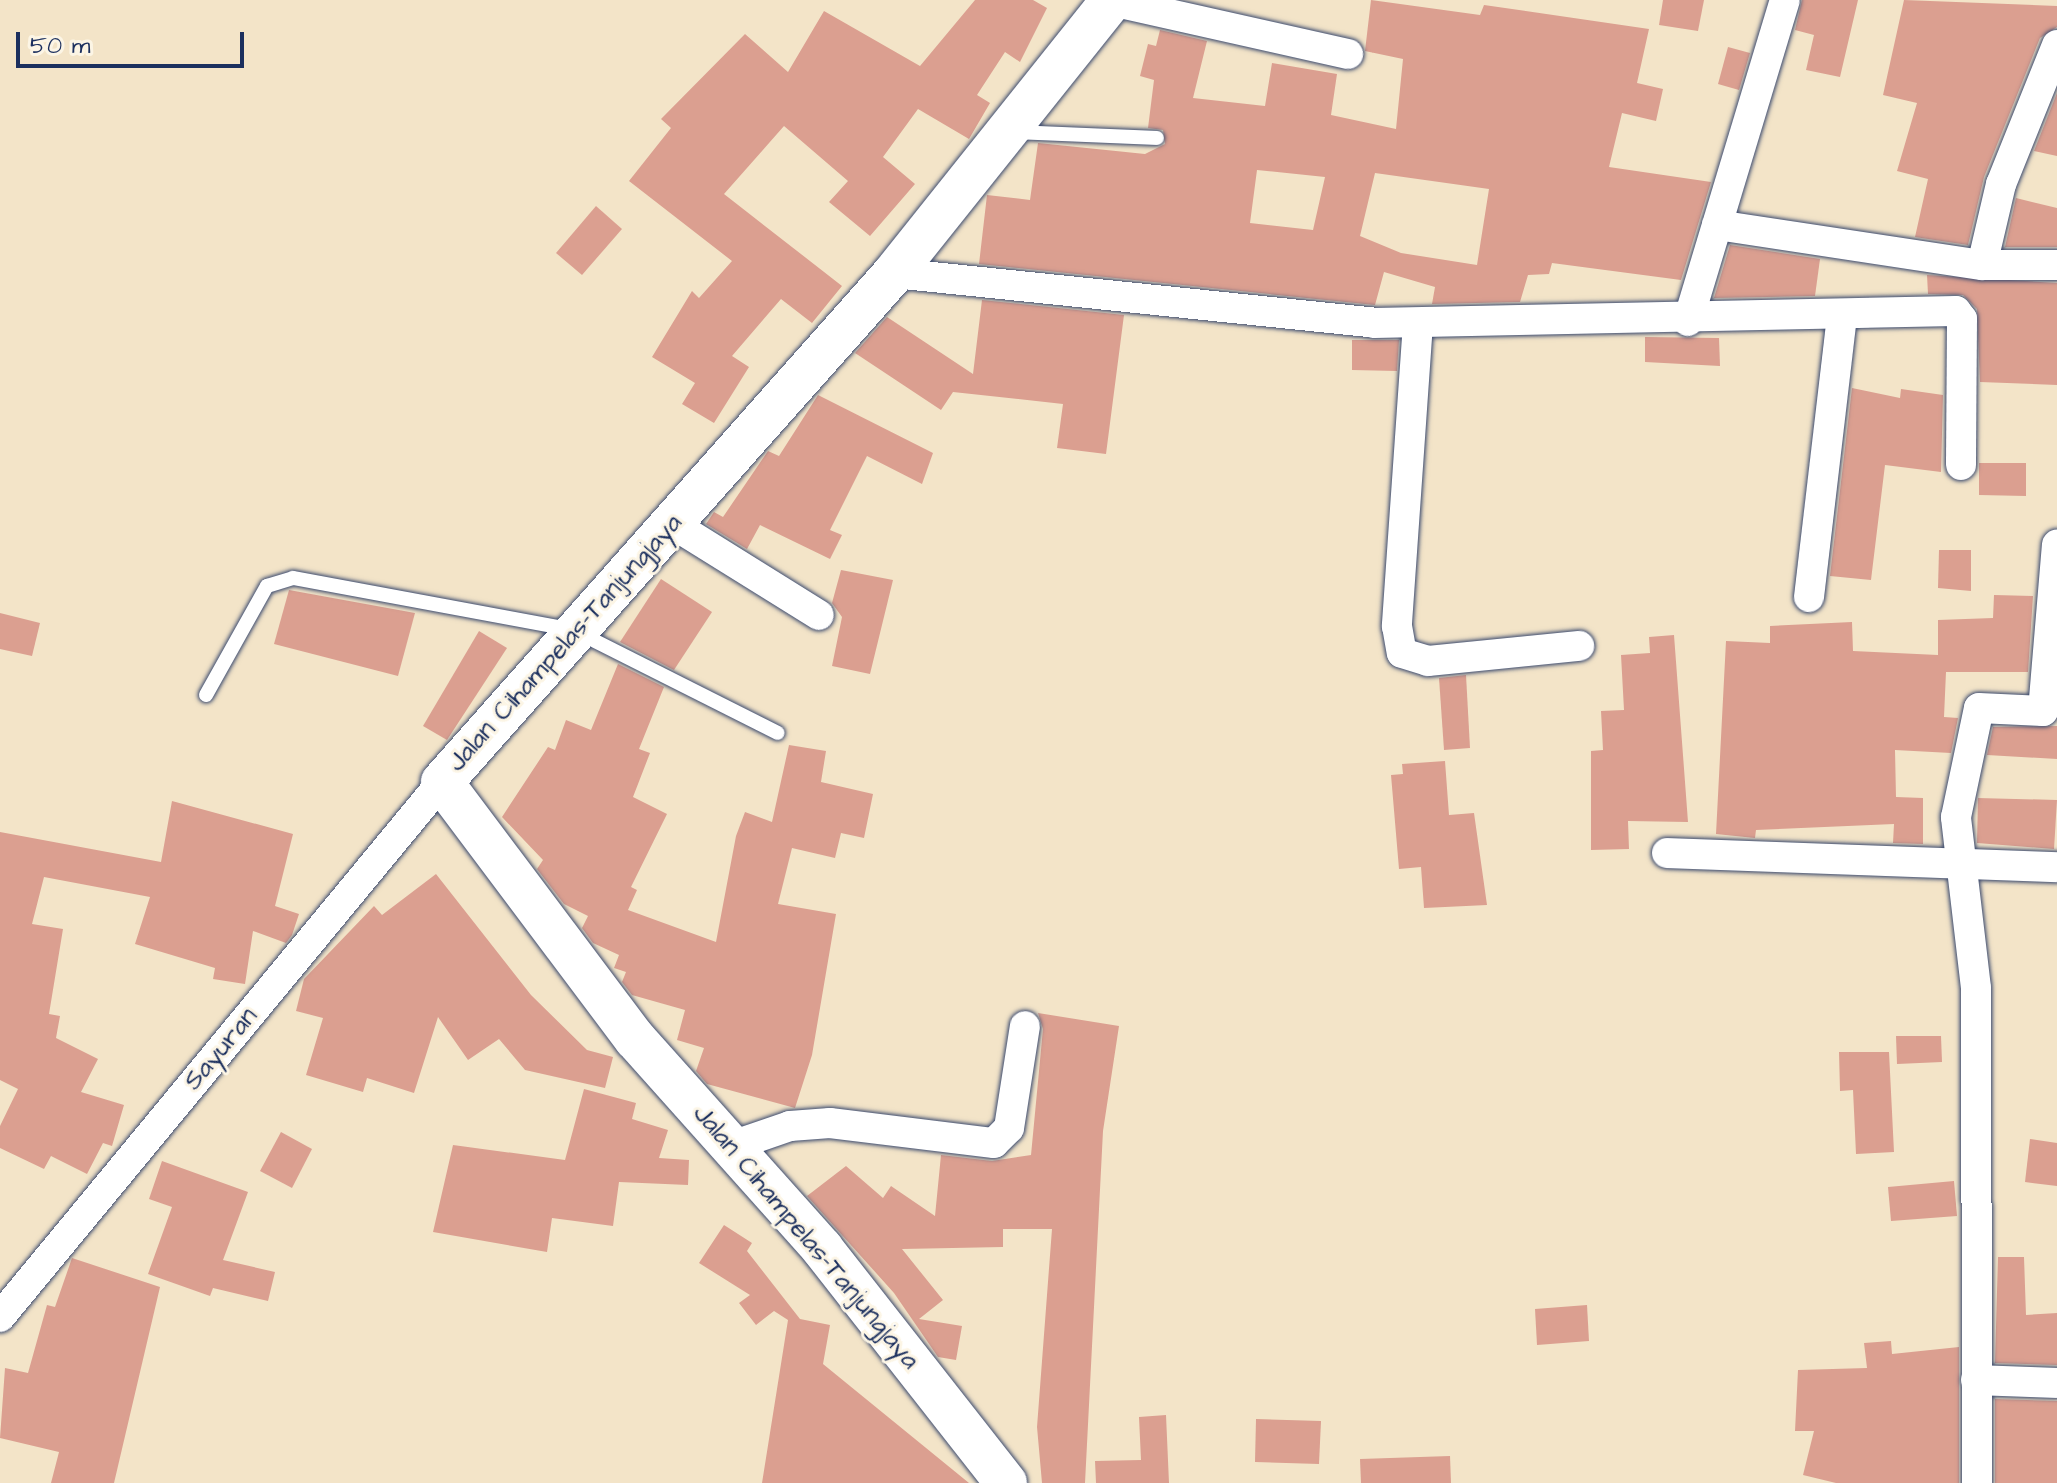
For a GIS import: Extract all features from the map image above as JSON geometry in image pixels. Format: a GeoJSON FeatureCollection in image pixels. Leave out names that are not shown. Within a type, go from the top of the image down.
{"type":"FeatureCollection","features":[{"type":"Feature","properties":{"kind":"main road","name":"Jalan Cihampelas-Tanjungjaya"},"geometry":{"type":"LineString","coordinates":[[1006,1483],[732,1146],[535,915],[442,782],[573,630],[894,273],[1003,131],[1111,1]]}},
{"type":"Feature","properties":{"kind":"street"},"geometry":{"type":"LineString","coordinates":[[1688,321],[1785,0]]}},
{"type":"Feature","properties":{"kind":"street"},"geometry":{"type":"LineString","coordinates":[[1111,1],[1348,54]]}},
{"type":"Feature","properties":{"kind":"street"},"geometry":{"type":"LineString","coordinates":[[1982,265],[2001,184],[2057,45]]}},
{"type":"Feature","properties":{"kind":"street"},"geometry":{"type":"LineString","coordinates":[[1717,225],[1982,265],[2057,265]]}},
{"type":"Feature","properties":{"kind":"street"},"geometry":{"type":"LineString","coordinates":[[894,273],[1418,323],[1688,321],[1960,313],[1961,465]]}},
{"type":"Feature","properties":{"kind":"street"},"geometry":{"type":"LineString","coordinates":[[1809,597],[1842,316]]}},
{"type":"Feature","properties":{"kind":"street"},"geometry":{"type":"LineString","coordinates":[[1418,323],[1397,626],[1402,653],[1428,661],[1579,646]]}},
{"type":"Feature","properties":{"kind":"street"},"geometry":{"type":"LineString","coordinates":[[671,523],[819,615]]}},
{"type":"Feature","properties":{"kind":"street"},"geometry":{"type":"LineString","coordinates":[[1977,1483],[1976,988],[1956,817],[1979,708],[2050,712],[2057,545]]}},
{"type":"Feature","properties":{"kind":"street","name":"Sayuran"},"geometry":{"type":"LineString","coordinates":[[0,1317],[442,782]]}},
{"type":"Feature","properties":{"kind":"street"},"geometry":{"type":"LineString","coordinates":[[1667,853],[2057,867]]}},
{"type":"Feature","properties":{"kind":"street"},"geometry":{"type":"LineString","coordinates":[[732,1146],[790,1126],[830,1123],[994,1143],[1009,1128],[1025,1026]]}},
{"type":"Feature","properties":{"kind":"street"},"geometry":{"type":"LineString","coordinates":[[1976,1380],[2057,1383]]}},
{"type":"Feature","properties":{"kind":"lane"},"geometry":{"type":"LineString","coordinates":[[1003,131],[1157,138]]}},
{"type":"Feature","properties":{"kind":"lane"},"geometry":{"type":"LineString","coordinates":[[206,695],[276,578],[573,630],[778,733]]}},
{"type":"Feature","properties":{"kind":"building"},"geometry":{"type":"Polygon","coordinates":[[[975,0],[1033,0],[1047,8],[1020,62],[1005,52],[977,95],[990,103],[969,139],[918,109],[883,157],[915,184],[870,236],[829,202],[848,181],[784,126],[724,194],[842,286],[812,323],[781,299],[732,356],[749,367],[714,423],[682,404],[695,383],[652,357],[692,291],[699,298],[732,261],[629,181],[671,128],[661,119],[745,34],[788,72],[824,11],[920,66],[975,0]]]}},
{"type":"Feature","properties":{"kind":"building"},"geometry":{"type":"Polygon","coordinates":[[[1371,0],[1480,15],[1484,5],[1649,29],[1637,83],[1663,89],[1656,121],[1622,113],[1609,167],[1711,182],[1681,280],[1552,263],[1549,274],[1528,275],[1520,302],[1432,304],[1435,287],[1384,272],[1375,305],[979,264],[987,195],[1030,200],[1038,143],[1145,154],[1165,144],[1163,130],[1148,128],[1154,80],[1140,76],[1148,44],[1156,46],[1160,30],[1207,41],[1193,98],[1265,106],[1272,63],[1337,74],[1331,115],[1396,129],[1403,59],[1365,51],[1371,0]],[[1257,170],[1250,223],[1313,230],[1325,177],[1257,170]],[[1375,173],[1360,236],[1401,253],[1477,265],[1489,189],[1375,173]]]}},
{"type":"Feature","properties":{"kind":"building"},"geometry":{"type":"Polygon","coordinates":[[[1663,0],[1704,0],[1698,31],[1659,25],[1663,0]]]}},
{"type":"Feature","properties":{"kind":"building"},"geometry":{"type":"Polygon","coordinates":[[[1802,0],[1858,0],[1840,77],[1806,70],[1814,35],[1795,30],[1802,0]]]}},
{"type":"Feature","properties":{"kind":"building"},"geometry":{"type":"Polygon","coordinates":[[[1904,0],[2057,6],[2057,27],[2040,38],[1984,177],[1968,245],[1915,237],[1928,179],[1897,171],[1917,103],[1883,95],[1904,0]]]}},
{"type":"Feature","properties":{"kind":"building"},"geometry":{"type":"Polygon","coordinates":[[[1728,47],[1750,53],[1739,90],[1718,84],[1728,47]]]}},
{"type":"Feature","properties":{"kind":"building"},"geometry":{"type":"Polygon","coordinates":[[[2057,93],[2057,156],[2034,151],[2057,93]]]}},
{"type":"Feature","properties":{"kind":"building"},"geometry":{"type":"Polygon","coordinates":[[[2016,198],[2057,208],[2057,247],[2005,247],[2016,198]]]}},
{"type":"Feature","properties":{"kind":"building"},"geometry":{"type":"Polygon","coordinates":[[[596,206],[622,229],[582,275],[556,253],[596,206]]]}},
{"type":"Feature","properties":{"kind":"building"},"geometry":{"type":"Polygon","coordinates":[[[1730,245],[1820,259],[1815,296],[1714,298],[1730,245]]]}},
{"type":"Feature","properties":{"kind":"building"},"geometry":{"type":"Polygon","coordinates":[[[1927,275],[2057,283],[2057,385],[1980,382],[1977,309],[1963,295],[1928,294],[1927,275]]]}},
{"type":"Feature","properties":{"kind":"building"},"geometry":{"type":"Polygon","coordinates":[[[982,300],[1124,315],[1106,454],[1057,448],[1063,404],[953,392],[941,410],[855,353],[887,317],[973,374],[982,300]]]}},
{"type":"Feature","properties":{"kind":"building"},"geometry":{"type":"Polygon","coordinates":[[[1645,337],[1719,338],[1720,366],[1645,362],[1645,337]]]}},
{"type":"Feature","properties":{"kind":"building"},"geometry":{"type":"Polygon","coordinates":[[[1352,340],[1399,340],[1397,371],[1352,370],[1352,340]]]}},
{"type":"Feature","properties":{"kind":"building"},"geometry":{"type":"Polygon","coordinates":[[[1852,388],[1900,398],[1901,389],[1943,395],[1941,472],[1885,465],[1871,580],[1830,576],[1852,388]]]}},
{"type":"Feature","properties":{"kind":"building"},"geometry":{"type":"Polygon","coordinates":[[[818,395],[933,453],[922,484],[867,456],[830,530],[842,535],[830,559],[760,525],[747,549],[706,524],[714,512],[723,517],[768,451],[779,456],[818,395]]]}},
{"type":"Feature","properties":{"kind":"building"},"geometry":{"type":"Polygon","coordinates":[[[1979,463],[2026,463],[2026,496],[1979,495],[1979,463]]]}},
{"type":"Feature","properties":{"kind":"building"},"geometry":{"type":"Polygon","coordinates":[[[1939,550],[1971,550],[1971,591],[1938,588],[1939,550]]]}},
{"type":"Feature","properties":{"kind":"building"},"geometry":{"type":"Polygon","coordinates":[[[841,570],[893,580],[870,674],[832,666],[842,617],[832,603],[841,570]]]}},
{"type":"Feature","properties":{"kind":"building"},"geometry":{"type":"Polygon","coordinates":[[[661,579],[712,612],[674,670],[620,642],[661,579]]]}},
{"type":"Feature","properties":{"kind":"building"},"geometry":{"type":"Polygon","coordinates":[[[289,590],[415,613],[398,676],[274,644],[289,590]]]}},
{"type":"Feature","properties":{"kind":"building"},"geometry":{"type":"Polygon","coordinates":[[[1994,595],[2033,596],[2028,672],[1946,672],[1944,717],[1958,718],[1951,753],[1895,750],[1896,797],[1923,798],[1923,844],[1893,843],[1894,824],[1756,830],[1755,838],[1716,834],[1726,641],[1770,643],[1770,626],[1852,622],[1853,651],[1938,655],[1938,620],[1993,618],[1994,595]]]}},
{"type":"Feature","properties":{"kind":"building"},"geometry":{"type":"Polygon","coordinates":[[[0,613],[40,623],[32,656],[0,649],[0,613]]]}},
{"type":"Feature","properties":{"kind":"building"},"geometry":{"type":"Polygon","coordinates":[[[479,631],[507,648],[447,740],[423,726],[479,631]]]}},
{"type":"Feature","properties":{"kind":"building"},"geometry":{"type":"Polygon","coordinates":[[[1674,635],[1688,822],[1628,821],[1629,849],[1591,850],[1591,751],[1603,750],[1601,711],[1624,710],[1621,655],[1650,653],[1649,637],[1674,635]]]}},
{"type":"Feature","properties":{"kind":"building"},"geometry":{"type":"Polygon","coordinates":[[[618,664],[664,687],[639,749],[650,753],[633,797],[667,814],[631,887],[637,890],[628,910],[716,942],[736,836],[745,812],[772,822],[789,745],[826,751],[821,782],[873,794],[864,838],[841,833],[835,858],[792,848],[778,904],[836,914],[812,1055],[795,1108],[707,1084],[696,1071],[704,1048],[677,1040],[685,1010],[632,995],[622,982],[626,972],[614,968],[619,955],[593,943],[582,928],[588,916],[564,904],[537,869],[543,860],[502,817],[548,747],[555,750],[566,720],[591,730],[618,664]]]}},
{"type":"Feature","properties":{"kind":"building"},"geometry":{"type":"Polygon","coordinates":[[[1466,675],[1470,748],[1444,750],[1439,678],[1466,675]]]}},
{"type":"Feature","properties":{"kind":"building"},"geometry":{"type":"Polygon","coordinates":[[[2057,726],[2057,759],[1987,755],[1993,727],[2057,726]]]}},
{"type":"Feature","properties":{"kind":"building"},"geometry":{"type":"Polygon","coordinates":[[[1445,761],[1449,815],[1474,813],[1487,905],[1424,908],[1421,867],[1399,869],[1391,775],[1403,774],[1402,764],[1445,761]]]}},
{"type":"Feature","properties":{"kind":"building"},"geometry":{"type":"Polygon","coordinates":[[[1978,798],[2057,800],[2054,849],[1977,843],[1978,798]]]}},
{"type":"Feature","properties":{"kind":"building"},"geometry":{"type":"Polygon","coordinates":[[[172,801],[293,834],[275,906],[299,914],[292,935],[286,943],[253,931],[245,984],[213,979],[215,968],[135,944],[150,897],[44,877],[32,924],[63,929],[49,1014],[60,1016],[56,1038],[98,1059],[81,1092],[124,1105],[112,1146],[103,1143],[87,1174],[51,1156],[44,1169],[0,1148],[0,1126],[18,1089],[0,1080],[0,832],[161,862],[172,801]]]}},
{"type":"Feature","properties":{"kind":"building"},"geometry":{"type":"Polygon","coordinates":[[[436,874],[531,995],[587,1050],[613,1057],[605,1088],[525,1070],[499,1039],[468,1060],[438,1017],[414,1093],[367,1078],[363,1092],[306,1075],[323,1018],[296,1011],[304,979],[374,906],[382,915],[436,874]]]}},
{"type":"Feature","properties":{"kind":"building"},"geometry":{"type":"Polygon","coordinates":[[[1038,1013],[1119,1026],[1103,1131],[1085,1483],[1042,1483],[1037,1427],[1052,1229],[1003,1229],[1003,1247],[902,1249],[943,1300],[919,1319],[962,1326],[956,1360],[938,1357],[894,1293],[807,1196],[846,1166],[883,1198],[891,1186],[935,1216],[941,1155],[992,1161],[1031,1155],[1043,1029],[1038,1013]]]}},
{"type":"Feature","properties":{"kind":"building"},"geometry":{"type":"Polygon","coordinates":[[[1896,1036],[1941,1036],[1942,1062],[1897,1064],[1896,1036]]]}},
{"type":"Feature","properties":{"kind":"building"},"geometry":{"type":"Polygon","coordinates":[[[1839,1052],[1889,1052],[1894,1152],[1856,1154],[1853,1090],[1840,1091],[1839,1052]]]}},
{"type":"Feature","properties":{"kind":"building"},"geometry":{"type":"Polygon","coordinates":[[[584,1089],[636,1103],[632,1119],[668,1130],[659,1158],[689,1160],[688,1185],[619,1182],[613,1226],[552,1218],[547,1252],[433,1232],[453,1145],[565,1160],[584,1089]]]}},
{"type":"Feature","properties":{"kind":"building"},"geometry":{"type":"Polygon","coordinates":[[[281,1132],[312,1149],[292,1188],[260,1171],[281,1132]]]}},
{"type":"Feature","properties":{"kind":"building"},"geometry":{"type":"Polygon","coordinates":[[[2030,1139],[2057,1143],[2057,1186],[2025,1182],[2030,1139]]]}},
{"type":"Feature","properties":{"kind":"building"},"geometry":{"type":"Polygon","coordinates":[[[162,1161],[248,1192],[223,1260],[275,1272],[268,1301],[213,1288],[210,1296],[148,1274],[172,1207],[149,1199],[162,1161]]]}},
{"type":"Feature","properties":{"kind":"building"},"geometry":{"type":"Polygon","coordinates":[[[1954,1181],[1957,1216],[1891,1221],[1888,1187],[1954,1181]]]}},
{"type":"Feature","properties":{"kind":"building"},"geometry":{"type":"Polygon","coordinates":[[[724,1225],[752,1243],[747,1251],[800,1319],[830,1325],[823,1364],[969,1483],[762,1483],[788,1320],[774,1311],[756,1325],[739,1303],[750,1295],[699,1263],[724,1225]]]}},
{"type":"Feature","properties":{"kind":"building"},"geometry":{"type":"Polygon","coordinates":[[[1998,1257],[2024,1257],[2026,1315],[2057,1313],[2057,1365],[1995,1363],[1998,1257]]]}},
{"type":"Feature","properties":{"kind":"building"},"geometry":{"type":"Polygon","coordinates":[[[72,1258],[160,1287],[114,1483],[51,1483],[59,1452],[0,1438],[5,1368],[28,1373],[47,1305],[55,1307],[72,1258]]]}},
{"type":"Feature","properties":{"kind":"building"},"geometry":{"type":"Polygon","coordinates":[[[1587,1305],[1589,1341],[1537,1345],[1535,1309],[1587,1305]]]}},
{"type":"Feature","properties":{"kind":"building"},"geometry":{"type":"Polygon","coordinates":[[[1891,1341],[1892,1354],[1959,1347],[1959,1483],[1836,1483],[1803,1475],[1814,1431],[1795,1431],[1798,1370],[1867,1368],[1864,1343],[1891,1341]]]}},
{"type":"Feature","properties":{"kind":"building"},"geometry":{"type":"Polygon","coordinates":[[[1995,1399],[2057,1401],[2057,1483],[1995,1483],[1995,1399]]]}},
{"type":"Feature","properties":{"kind":"building"},"geometry":{"type":"Polygon","coordinates":[[[1166,1415],[1169,1483],[1096,1483],[1095,1461],[1141,1460],[1139,1417],[1166,1415]]]}},
{"type":"Feature","properties":{"kind":"building"},"geometry":{"type":"Polygon","coordinates":[[[1256,1419],[1321,1421],[1319,1464],[1255,1462],[1256,1419]]]}},
{"type":"Feature","properties":{"kind":"building"},"geometry":{"type":"Polygon","coordinates":[[[1450,1456],[1451,1483],[1361,1483],[1360,1459],[1450,1456]]]}}]}
